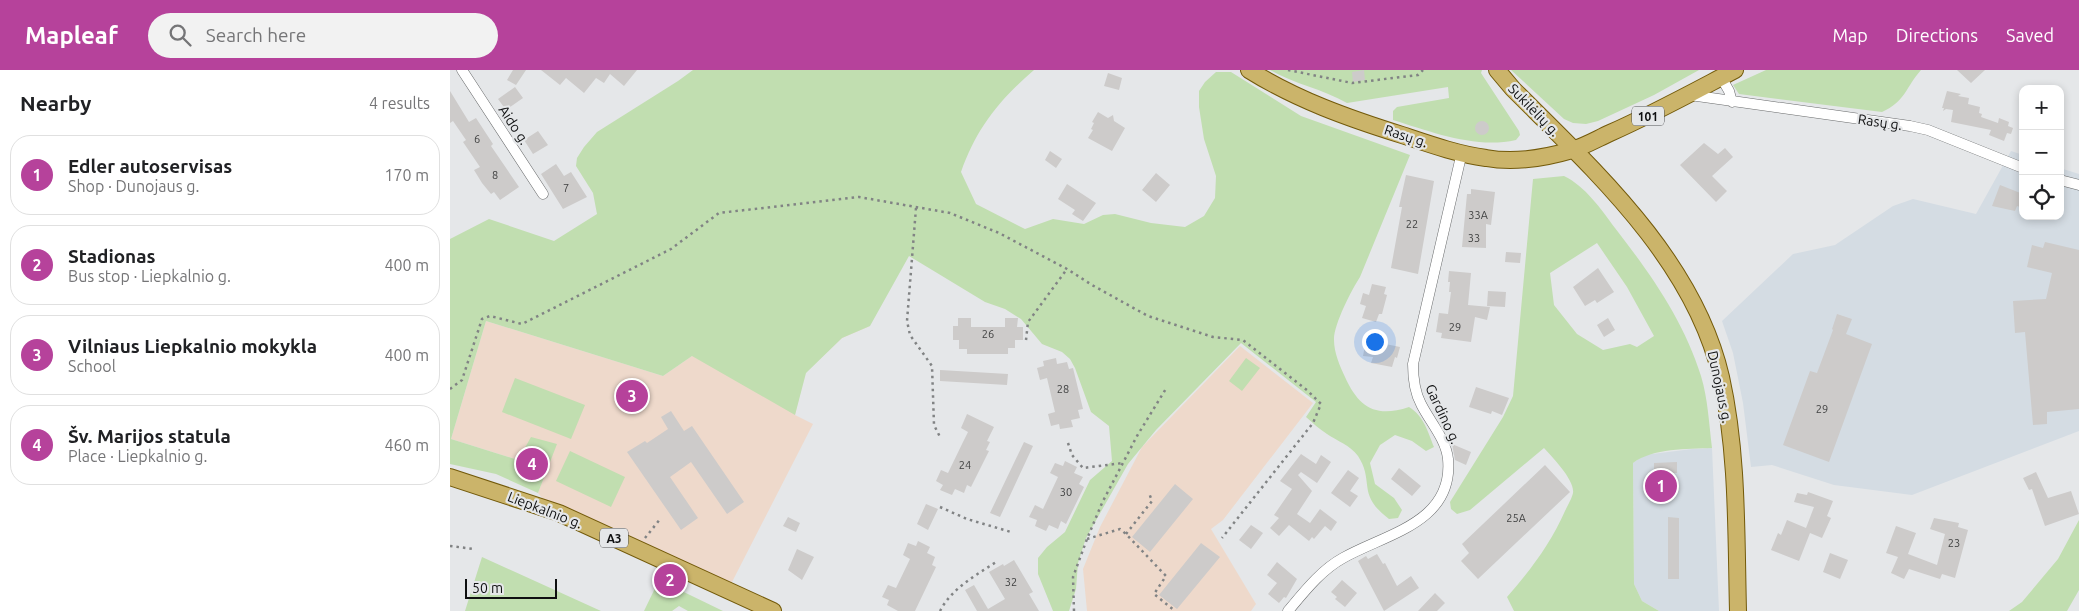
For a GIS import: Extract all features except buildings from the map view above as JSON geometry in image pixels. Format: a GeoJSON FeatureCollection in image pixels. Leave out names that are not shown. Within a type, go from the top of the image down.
{"type":"FeatureCollection","features":[{"type":"Feature","properties":{"kind":"main road","name":"Rasų g."},"geometry":{"type":"LineString","coordinates":[[1249,70],[1289,94],[1315,105],[1395,133],[1462,152],[1487,158],[1523,159],[1573,150]]}},
{"type":"Feature","properties":{"kind":"main road","name":"Sukilėlių g."},"geometry":{"type":"LineString","coordinates":[[1497,70],[1573,150]]}},
{"type":"Feature","properties":{"kind":"main road","name":"101"},"geometry":{"type":"LineString","coordinates":[[1573,150],[1642,119],[1728,74]]}},
{"type":"Feature","properties":{"kind":"main road","name":"Dunojaus g."},"geometry":{"type":"LineString","coordinates":[[1573,150],[1634,215],[1659,247],[1698,314],[1713,351],[1726,406],[1732,449],[1736,515],[1738,611]]}},
{"type":"Feature","properties":{"kind":"main road","name":"Liepkalnio g."},"geometry":{"type":"LineString","coordinates":[[450,477],[559,513],[773,611]]}},
{"type":"Feature","properties":{"kind":"street","name":"Aido g."},"geometry":{"type":"LineString","coordinates":[[462,70],[542,194]]}},
{"type":"Feature","properties":{"kind":"street"},"geometry":{"type":"LineString","coordinates":[[1728,74],[1732,102]]}},
{"type":"Feature","properties":{"kind":"street","name":"Rasų g."},"geometry":{"type":"LineString","coordinates":[[1690,95],[1928,130],[2019,166]]}},
{"type":"Feature","properties":{"kind":"street","name":"Gardino g."},"geometry":{"type":"LineString","coordinates":[[1288,611],[1324,571],[1342,558],[1413,524],[1432,510],[1444,494],[1448,476],[1448,457],[1439,434],[1420,403],[1413,382],[1413,364],[1462,152]]}},
{"type":"Feature","properties":{"kind":"street"},"geometry":{"type":"LineString","coordinates":[[2064,181],[2079,185]]}},
{"type":"Feature","properties":{"kind":"path"},"geometry":{"type":"LineString","coordinates":[[1288,70],[1352,84],[1418,75],[1423,70]]}},
{"type":"Feature","properties":{"kind":"path"},"geometry":{"type":"LineString","coordinates":[[450,389],[462,380],[482,319],[490,316],[522,324],[671,249],[719,213],[858,197],[950,213],[999,233],[1067,268],[1092,285],[1148,316],[1212,337],[1243,340],[1308,391],[1320,404],[1313,423],[1222,538]]}},
{"type":"Feature","properties":{"kind":"path"},"geometry":{"type":"LineString","coordinates":[[916,207],[907,321],[910,335],[932,366],[934,425],[940,437]]}},
{"type":"Feature","properties":{"kind":"path"},"geometry":{"type":"LineString","coordinates":[[1026,340],[1028,322],[1067,268]]}},
{"type":"Feature","properties":{"kind":"path"},"geometry":{"type":"LineString","coordinates":[[1074,611],[1073,577],[1087,539],[1102,503],[1123,463],[1167,387]]}},
{"type":"Feature","properties":{"kind":"path"},"geometry":{"type":"LineString","coordinates":[[1068,444],[1072,455],[1083,468],[1123,463]]}},
{"type":"Feature","properties":{"kind":"path"},"geometry":{"type":"LineString","coordinates":[[1126,534],[1152,502],[1149,493]]}},
{"type":"Feature","properties":{"kind":"path"},"geometry":{"type":"LineString","coordinates":[[940,507],[967,519],[1011,532]]}},
{"type":"Feature","properties":{"kind":"path"},"geometry":{"type":"LineString","coordinates":[[644,539],[661,518]]}},
{"type":"Feature","properties":{"kind":"path"},"geometry":{"type":"LineString","coordinates":[[1087,539],[1120,529],[1166,576],[1154,594],[1175,611]]}},
{"type":"Feature","properties":{"kind":"path"},"geometry":{"type":"LineString","coordinates":[[450,546],[474,549]]}},
{"type":"Feature","properties":{"kind":"path"},"geometry":{"type":"LineString","coordinates":[[940,611],[946,599],[958,587],[996,562]]}},
{"type":"Feature","properties":{"kind":"shaded area"},"geometry":{"type":"Polygon","coordinates":[[[2011,151],[2019,154],[2019,220],[2064,220],[2064,169],[2079,174],[2079,431],[1912,495],[1834,485],[1772,465],[1751,467],[1743,403],[1733,353],[1722,321],[1793,254],[1835,245],[1893,206],[1913,199],[1976,214],[2011,151]]]}},
{"type":"Feature","properties":{"kind":"shaded area"},"geometry":{"type":"Polygon","coordinates":[[[486,321],[663,376],[692,356],[870,326],[842,338],[805,373],[795,415],[813,424],[731,584],[543,499],[538,493],[556,444],[518,460],[451,439],[486,321]]]}},
{"type":"Feature","properties":{"kind":"shaded area"},"geometry":{"type":"Polygon","coordinates":[[[1240,346],[1313,403],[1223,520],[1211,529],[1256,604],[1251,611],[1087,611],[1083,569],[1100,527],[1142,447],[1240,346]]]}},
{"type":"Feature","properties":{"kind":"shaded area"},"geometry":{"type":"Polygon","coordinates":[[[1712,448],[1719,611],[1659,611],[1642,601],[1634,584],[1633,463],[1644,455],[1712,448]]]}},
{"type":"Feature","properties":{"kind":"green space"},"geometry":{"type":"Polygon","coordinates":[[[693,70],[1034,70],[999,104],[990,116],[974,142],[961,172],[976,204],[1025,229],[1053,219],[1084,224],[1103,215],[1115,214],[1151,223],[1185,227],[1204,216],[1215,198],[1216,176],[1204,139],[1199,107],[1199,91],[1205,82],[1216,72],[1231,72],[1301,116],[1410,155],[1360,277],[1340,317],[1334,340],[1339,364],[1350,388],[1356,396],[1370,408],[1378,411],[1409,407],[1422,420],[1434,447],[1426,451],[1412,441],[1395,435],[1380,445],[1370,463],[1375,484],[1394,498],[1402,510],[1398,518],[1389,519],[1373,502],[1367,488],[1363,465],[1355,452],[1324,432],[1306,417],[1316,402],[1241,343],[1156,430],[1128,464],[1086,538],[1078,563],[1076,589],[1069,611],[1053,611],[1038,574],[1038,558],[1047,547],[1065,532],[1090,480],[1112,461],[1109,426],[1091,412],[1075,368],[1070,359],[1062,352],[1042,344],[1021,319],[1005,309],[985,302],[909,256],[870,326],[842,338],[806,373],[795,415],[692,356],[663,376],[486,321],[451,439],[518,460],[531,437],[557,444],[538,493],[496,474],[450,464],[450,239],[489,219],[554,241],[597,214],[593,193],[576,166],[577,158],[584,147],[597,132],[693,70]]]}},
{"type":"Feature","properties":{"kind":"green space"},"geometry":{"type":"Polygon","coordinates":[[[1270,70],[1482,70],[1481,73],[1520,135],[1516,140],[1501,142],[1469,141],[1438,134],[1393,120],[1393,111],[1397,107],[1449,98],[1448,87],[1347,103],[1270,70]]]}},
{"type":"Feature","properties":{"kind":"green space"},"geometry":{"type":"Polygon","coordinates":[[[1511,70],[1699,70],[1654,95],[1598,121],[1586,124],[1573,123],[1564,119],[1511,70]]]}},
{"type":"Feature","properties":{"kind":"green space"},"geometry":{"type":"Polygon","coordinates":[[[1766,70],[1921,70],[1896,104],[1882,112],[1739,94],[1733,85],[1766,70]]]}},
{"type":"Feature","properties":{"kind":"green space"},"geometry":{"type":"Polygon","coordinates":[[[1564,176],[1579,186],[1604,213],[1665,298],[1685,336],[1701,376],[1707,403],[1712,448],[1660,452],[1650,454],[1633,463],[1634,584],[1642,601],[1659,611],[1514,611],[1507,597],[1532,567],[1547,545],[1573,493],[1573,488],[1567,475],[1544,448],[1470,510],[1457,514],[1451,509],[1450,502],[1503,417],[1513,396],[1533,179],[1564,176]],[[1597,243],[1550,273],[1554,305],[1577,334],[1603,350],[1630,344],[1637,347],[1654,336],[1627,287],[1597,243]]]}},
{"type":"Feature","properties":{"kind":"green space"},"geometry":{"type":"Polygon","coordinates":[[[1246,358],[1260,368],[1242,391],[1229,381],[1246,358]]]}},
{"type":"Feature","properties":{"kind":"green space"},"geometry":{"type":"Polygon","coordinates":[[[515,378],[585,405],[571,439],[502,412],[515,378]]]}},
{"type":"Feature","properties":{"kind":"green space"},"geometry":{"type":"Polygon","coordinates":[[[570,451],[625,477],[611,507],[556,481],[570,451]]]}},
{"type":"Feature","properties":{"kind":"green space"},"geometry":{"type":"Polygon","coordinates":[[[2079,520],[2079,590],[2067,611],[2009,611],[2022,602],[2058,559],[2079,520]]]}},
{"type":"Feature","properties":{"kind":"green space"},"geometry":{"type":"Polygon","coordinates":[[[482,557],[601,611],[465,611],[482,557]]]}},
{"type":"Feature","properties":{"kind":"green space"},"geometry":{"type":"Polygon","coordinates":[[[659,580],[723,611],[688,611],[679,606],[672,611],[644,611],[659,580]]]}},
{"type":"Feature","properties":{"kind":"place","name":"Vilniaus Liepkalnio mokykla"},"geometry":{"type":"Point","coordinates":[632,396]}},
{"type":"Feature","properties":{"kind":"place","name":"Šv. Marijos statula"},"geometry":{"type":"Point","coordinates":[532,464]}},
{"type":"Feature","properties":{"kind":"place","name":"Edler autoservisas"},"geometry":{"type":"Point","coordinates":[1661,486]}},
{"type":"Feature","properties":{"kind":"place","name":"Stadionas"},"geometry":{"type":"Point","coordinates":[670,580]}}]}
